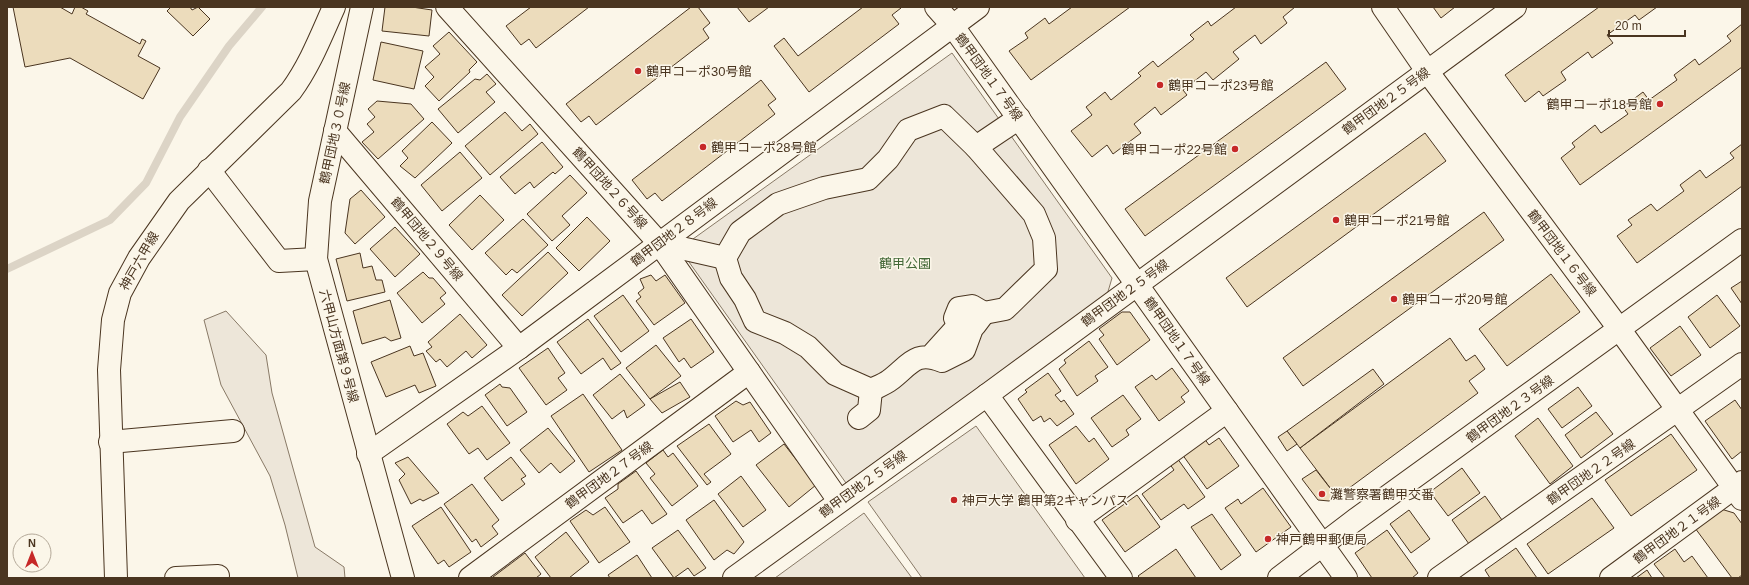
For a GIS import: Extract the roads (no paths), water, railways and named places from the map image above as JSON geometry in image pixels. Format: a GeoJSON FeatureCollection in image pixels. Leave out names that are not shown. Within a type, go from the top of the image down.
{"type":"FeatureCollection","features":[{"type":"Feature","properties":{"kind":"street","name":"神戸六甲線"},"geometry":{"type":"LineString","coordinates":[[116,578],[110,442],[109,370],[113,320],[120,293],[139,258],[161,224],[179,201],[291,91],[301,77],[322,37],[334,7]]}},
{"type":"Feature","properties":{"kind":"street","name":"鶴甲団地３０号線"},"geometry":{"type":"LineString","coordinates":[[316,259],[320,201],[362,7]]}},
{"type":"Feature","properties":{"kind":"street","name":"鶴甲団地２６号線"},"geometry":{"type":"LineString","coordinates":[[447,7],[659,243],[839,501]]}},
{"type":"Feature","properties":{"kind":"street","name":"鶴甲団地１７号線"},"geometry":{"type":"LineString","coordinates":[[936,7],[952,26],[1346,578]]}},
{"type":"Feature","properties":{"kind":"street","name":"鶴甲団地２８号線"},"geometry":{"type":"LineString","coordinates":[[368,454],[519,348],[978,7]]}},
{"type":"Feature","properties":{"kind":"street","name":"鶴甲団地１６号線"},"geometry":{"type":"LineString","coordinates":[[1383,7],[1427,71],[1739,490]]}},
{"type":"Feature","properties":{"kind":"street","name":"鶴甲団地２５号線"},"geometry":{"type":"LineString","coordinates":[[734,578],[987,395],[1136,284],[1515,7]]}},
{"type":"Feature","properties":{"kind":"street"},"geometry":{"type":"LineString","coordinates":[[944,116],[976,147],[1034,214],[1044,238],[1046,269],[1005,309],[984,313],[965,328],[964,350],[942,360],[931,356],[915,358],[889,381],[870,390],[836,374],[808,347],[785,333],[755,321],[745,299],[731,278],[725,258],[740,232],[778,204],[824,188],[868,179],[888,159],[908,130],[944,116]]}},
{"type":"Feature","properties":{"kind":"street"},"geometry":{"type":"LineString","coordinates":[[976,147],[1018,118]]}},
{"type":"Feature","properties":{"kind":"street","name":"鶴甲団地２９号線"},"geometry":{"type":"LineString","coordinates":[[335,131],[519,348]]}},
{"type":"Feature","properties":{"kind":"street"},"geometry":{"type":"LineString","coordinates":[[209,170],[279,261],[316,259]]}},
{"type":"Feature","properties":{"kind":"street","name":"鶴甲団地２３号線"},"geometry":{"type":"LineString","coordinates":[[1279,578],[1324,546],[1355,520],[1620,330],[1742,240]]}},
{"type":"Feature","properties":{"kind":"street"},"geometry":{"type":"LineString","coordinates":[[659,243],[725,258]]}},
{"type":"Feature","properties":{"kind":"street","name":"六甲山方面第９号線"},"geometry":{"type":"LineString","coordinates":[[316,259],[403,578]]}},
{"type":"Feature","properties":{"kind":"street","name":"鶴甲団地２２号線"},"geometry":{"type":"LineString","coordinates":[[1439,578],[1742,364]]}},
{"type":"Feature","properties":{"kind":"street","name":"鶴甲団地２７号線"},"geometry":{"type":"LineString","coordinates":[[470,578],[749,372]]}},
{"type":"Feature","properties":{"kind":"street"},"geometry":{"type":"LineString","coordinates":[[859,418],[869,410],[870,390]]}},
{"type":"Feature","properties":{"kind":"street"},"geometry":{"type":"LineString","coordinates":[[987,395],[1077,520],[1121,578]]}},
{"type":"Feature","properties":{"kind":"street"},"geometry":{"type":"LineString","coordinates":[[1077,520],[1227,411]]}},
{"type":"Feature","properties":{"kind":"street"},"geometry":{"type":"LineString","coordinates":[[110,442],[233,432]]}},
{"type":"Feature","properties":{"kind":"street","name":"鶴甲団地２１号線"},"geometry":{"type":"LineString","coordinates":[[1611,578],[1739,490]]}},
{"type":"Feature","properties":{"kind":"street"},"geometry":{"type":"LineString","coordinates":[[176,578],[218,576]]}},
{"type":"Feature","properties":{"kind":"waterway"},"geometry":{"type":"LineString","coordinates":[[7,269],[110,220],[146,183],[180,117],[229,46],[262,7]]}},
{"type":"Feature","properties":{"kind":"place","name":"鶴甲コーポ30号館"},"geometry":{"type":"Point","coordinates":[638,71]}},
{"type":"Feature","properties":{"kind":"place","name":"鶴甲コーポ23号館"},"geometry":{"type":"Point","coordinates":[1160,85]}},
{"type":"Feature","properties":{"kind":"place","name":"鶴甲コーポ18号館"},"geometry":{"type":"Point","coordinates":[1660,104]}},
{"type":"Feature","properties":{"kind":"place","name":"鶴甲コーポ28号館"},"geometry":{"type":"Point","coordinates":[703,147]}},
{"type":"Feature","properties":{"kind":"place","name":"鶴甲コーポ22号館"},"geometry":{"type":"Point","coordinates":[1235,149]}},
{"type":"Feature","properties":{"kind":"place","name":"鶴甲コーポ21号館"},"geometry":{"type":"Point","coordinates":[1336,220]}},
{"type":"Feature","properties":{"kind":"place","name":"鶴甲コーポ20号館"},"geometry":{"type":"Point","coordinates":[1394,299]}},
{"type":"Feature","properties":{"kind":"place","name":"灘警察署鶴甲交番"},"geometry":{"type":"Point","coordinates":[1322,494]}},
{"type":"Feature","properties":{"kind":"place","name":"神戸大学 鶴甲第2キャンパス"},"geometry":{"type":"Point","coordinates":[954,500]}},
{"type":"Feature","properties":{"kind":"place","name":"神戸鶴甲郵便局"},"geometry":{"type":"Point","coordinates":[1268,539]}},
{"type":"Feature","properties":{"kind":"park label","name":"鶴甲公園"},"geometry":{"type":"Point","coordinates":[905,263]}}]}
